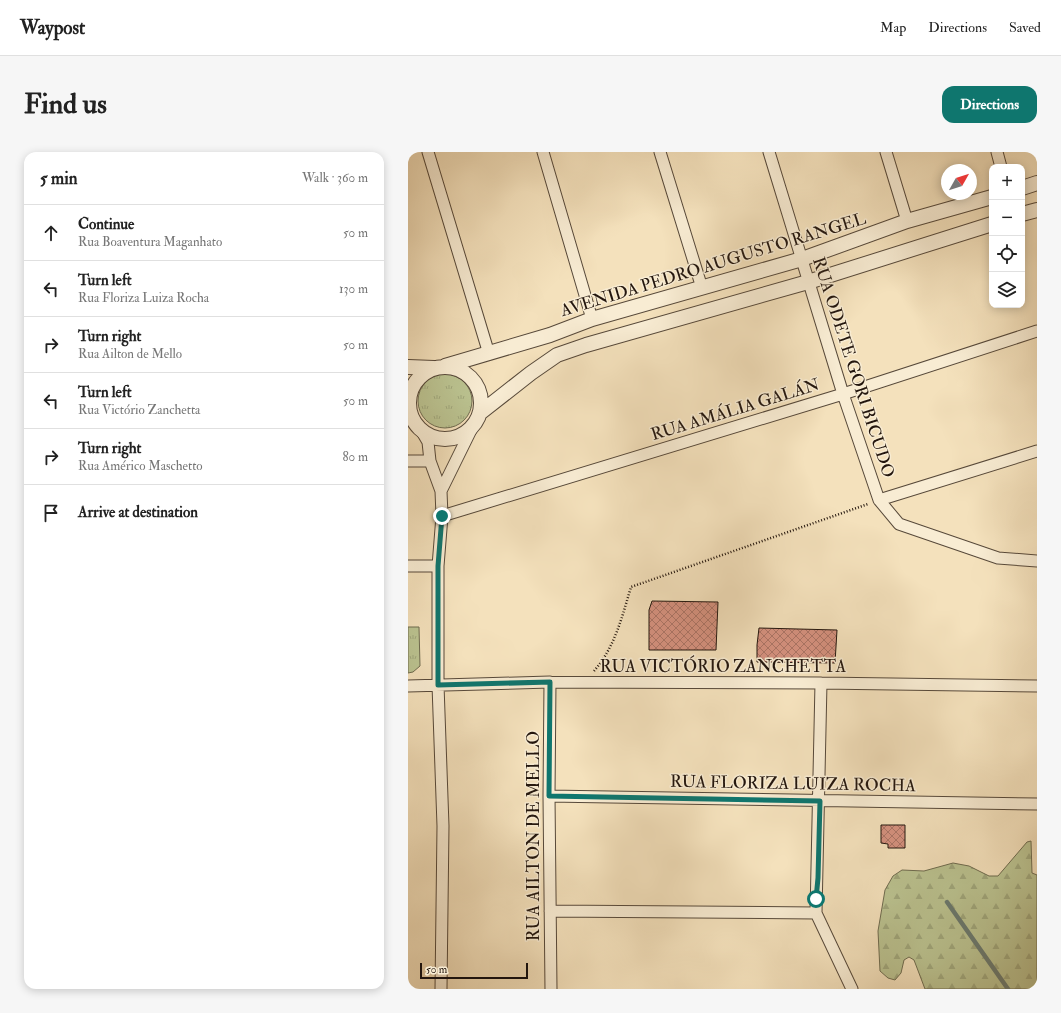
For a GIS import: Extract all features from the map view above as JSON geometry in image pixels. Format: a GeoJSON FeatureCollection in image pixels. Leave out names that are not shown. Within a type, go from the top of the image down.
{"type":"FeatureCollection","features":[{"type":"Feature","properties":{"kind":"street"},"geometry":{"type":"LineString","coordinates":[[428,152],[489,354]]}},
{"type":"Feature","properties":{"kind":"street"},"geometry":{"type":"LineString","coordinates":[[543,152],[592,319]]}},
{"type":"Feature","properties":{"kind":"street"},"geometry":{"type":"LineString","coordinates":[[660,152],[702,288]]}},
{"type":"Feature","properties":{"kind":"street","name":"RUA ODETE GORI BICUDO"},"geometry":{"type":"LineString","coordinates":[[769,152],[843,394],[879,500]]}},
{"type":"Feature","properties":{"kind":"street"},"geometry":{"type":"LineString","coordinates":[[886,152],[907,221]]}},
{"type":"Feature","properties":{"kind":"street"},"geometry":{"type":"LineString","coordinates":[[996,152],[1000,164]]}},
{"type":"Feature","properties":{"kind":"street"},"geometry":{"type":"LineString","coordinates":[[1025,187],[1037,183]]}},
{"type":"Feature","properties":{"kind":"street","name":"AVENIDA PEDRO AUGUSTO RANGEL"},"geometry":{"type":"LineString","coordinates":[[408,367],[440,367],[489,354],[550,335],[592,319],[802,259],[907,221],[989,198]]}},
{"type":"Feature","properties":{"kind":"street"},"geometry":{"type":"LineString","coordinates":[[1025,213],[1037,210]]}},
{"type":"Feature","properties":{"kind":"street"},"geometry":{"type":"LineString","coordinates":[[421,430],[432,436],[443,439],[455,438],[466,432],[477,418],[531,373],[558,355],[594,343],[808,282],[989,225]]}},
{"type":"Feature","properties":{"kind":"street","name":"RUA AMÁLIA GALÁN"},"geometry":{"type":"LineString","coordinates":[[442,516],[843,394],[1037,331]]}},
{"type":"Feature","properties":{"kind":"street"},"geometry":{"type":"LineString","coordinates":[[441,491],[477,418],[481,402],[479,391],[474,381],[466,373],[456,368],[440,367],[425,372],[418,378],[412,386],[408,408],[414,421],[428,442],[430,461],[441,491],[442,516],[438,566],[438,685],[443,826],[441,989]]}},
{"type":"Feature","properties":{"kind":"street"},"geometry":{"type":"LineString","coordinates":[[1037,451],[879,500],[899,524],[998,558],[1037,561]]}},
{"type":"Feature","properties":{"kind":"street"},"geometry":{"type":"LineString","coordinates":[[408,461],[430,461]]}},
{"type":"Feature","properties":{"kind":"street"},"geometry":{"type":"LineString","coordinates":[[408,566],[438,566]]}},
{"type":"Feature","properties":{"kind":"street","name":"RUA VICTÓRIO ZANCHETTA"},"geometry":{"type":"LineString","coordinates":[[408,686],[550,682],[822,683],[1037,686]]}},
{"type":"Feature","properties":{"kind":"street","name":"RUA AILTON DE MELLO"},"geometry":{"type":"LineString","coordinates":[[550,682],[549,796],[551,989]]}},
{"type":"Feature","properties":{"kind":"street"},"geometry":{"type":"LineString","coordinates":[[822,683],[816,913],[852,989]]}},
{"type":"Feature","properties":{"kind":"street","name":"RUA FLORIZA LUIZA ROCHA"},"geometry":{"type":"LineString","coordinates":[[549,796],[1037,804]]}},
{"type":"Feature","properties":{"kind":"street"},"geometry":{"type":"LineString","coordinates":[[550,911],[816,913]]}},
{"type":"Feature","properties":{"kind":"path"},"geometry":{"type":"LineString","coordinates":[[584,682],[604,659],[619,628],[631,587],[879,500]]}},
{"type":"Feature","properties":{"kind":"green space"},"geometry":{"type":"Polygon","coordinates":[[[440,374],[450,374],[460,378],[468,386],[472,396],[472,406],[468,416],[460,424],[450,428],[440,428],[430,424],[422,416],[418,406],[418,396],[422,386],[430,378],[440,374]]]}},
{"type":"Feature","properties":{"kind":"green space"},"geometry":{"type":"Polygon","coordinates":[[[408,627],[419,627],[420,666],[413,672],[408,673],[408,627]]]}},
{"type":"Feature","properties":{"kind":"green space"},"geometry":{"type":"Polygon","coordinates":[[[1031,841],[1032,873],[1037,875],[1037,989],[925,989],[914,960],[909,957],[904,960],[901,973],[895,980],[888,978],[880,971],[878,931],[885,890],[893,876],[902,870],[924,871],[953,863],[969,866],[989,876],[998,876],[1027,842],[1031,841]]]}},
{"type":"Feature","properties":{"kind":"building"},"geometry":{"type":"Polygon","coordinates":[[[652,601],[718,602],[716,650],[649,650],[649,610],[652,601]]]}},
{"type":"Feature","properties":{"kind":"building"},"geometry":{"type":"Polygon","coordinates":[[[759,628],[837,630],[835,663],[757,662],[759,628]]]}},
{"type":"Feature","properties":{"kind":"building"},"geometry":{"type":"Polygon","coordinates":[[[881,825],[905,825],[905,848],[888,848],[888,844],[881,843],[881,825]]]}},
{"type":"Feature","properties":{"kind":"waterway"},"geometry":{"type":"LineString","coordinates":[[947,902],[1008,989]]}},
{"type":"Feature","properties":{"kind":"route"},"geometry":{"type":"LineString","coordinates":[[442,516],[438,566],[438,685],[550,682],[549,796],[820,801],[816,899]]}}]}
